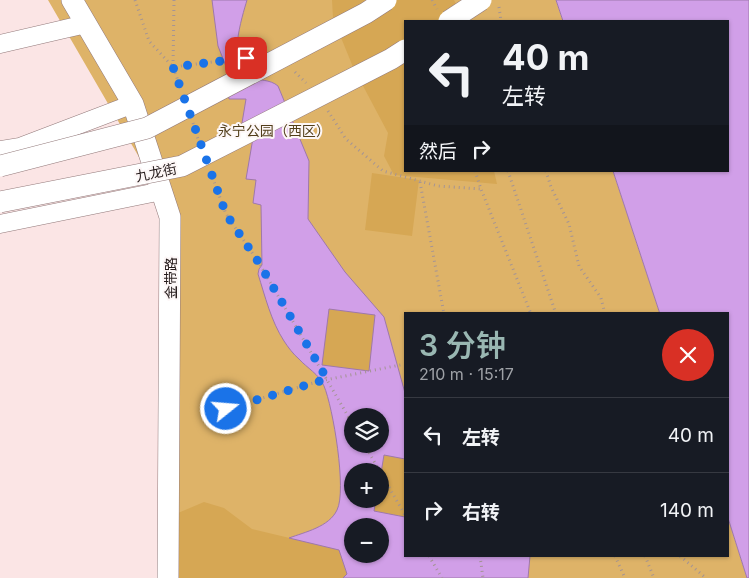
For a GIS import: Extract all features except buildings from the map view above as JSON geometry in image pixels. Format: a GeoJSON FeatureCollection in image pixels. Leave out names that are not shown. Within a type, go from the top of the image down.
{"type":"FeatureCollection","features":[{"type":"Feature","properties":{"kind":"main road","name":"金带路"},"geometry":{"type":"LineString","coordinates":[[72,0],[133,104],[170,217],[168,578]]}},
{"type":"Feature","properties":{"kind":"main road"},"geometry":{"type":"LineString","coordinates":[[0,166],[147,128],[366,13],[386,0]]}},
{"type":"Feature","properties":{"kind":"main road"},"geometry":{"type":"LineString","coordinates":[[451,20],[481,0]]}},
{"type":"Feature","properties":{"kind":"main road","name":"九龙街"},"geometry":{"type":"LineString","coordinates":[[0,202],[182,166],[404,51]]}},
{"type":"Feature","properties":{"kind":"street"},"geometry":{"type":"LineString","coordinates":[[0,44],[86,24]]}},
{"type":"Feature","properties":{"kind":"street"},"geometry":{"type":"LineString","coordinates":[[0,150],[20,147],[133,104]]}},
{"type":"Feature","properties":{"kind":"street","name":"九龙街"},"geometry":{"type":"LineString","coordinates":[[0,224],[162,191]]}},
{"type":"Feature","properties":{"kind":"path"},"geometry":{"type":"LineString","coordinates":[[136,0],[149,40],[173,67]]}},
{"type":"Feature","properties":{"kind":"path"},"geometry":{"type":"LineString","coordinates":[[174,0],[173,67],[183,95]]}},
{"type":"Feature","properties":{"kind":"path"},"geometry":{"type":"LineString","coordinates":[[497,0],[501,20]]}},
{"type":"Feature","properties":{"kind":"path"},"geometry":{"type":"LineString","coordinates":[[173,67],[237,59]]}},
{"type":"Feature","properties":{"kind":"path"},"geometry":{"type":"LineString","coordinates":[[288,66],[308,84]]}},
{"type":"Feature","properties":{"kind":"path"},"geometry":{"type":"LineString","coordinates":[[325,107],[346,139],[383,172],[438,186],[481,189]]}},
{"type":"Feature","properties":{"kind":"path"},"geometry":{"type":"LineString","coordinates":[[193,122],[199,141]]}},
{"type":"Feature","properties":{"kind":"path"},"geometry":{"type":"LineString","coordinates":[[209,168],[226,214],[259,263],[344,409]]}},
{"type":"Feature","properties":{"kind":"path"},"geometry":{"type":"LineString","coordinates":[[475,172],[531,312]]}},
{"type":"Feature","properties":{"kind":"path"},"geometry":{"type":"LineString","coordinates":[[508,172],[555,312]]}},
{"type":"Feature","properties":{"kind":"path"},"geometry":{"type":"LineString","coordinates":[[546,172],[551,188],[569,224],[578,266],[601,298],[604,312]]}},
{"type":"Feature","properties":{"kind":"path"},"geometry":{"type":"LineString","coordinates":[[420,182],[444,312]]}},
{"type":"Feature","properties":{"kind":"path"},"geometry":{"type":"LineString","coordinates":[[226,409],[327,379],[404,364]]}},
{"type":"Feature","properties":{"kind":"path"},"geometry":{"type":"LineString","coordinates":[[369,453],[404,513]]}},
{"type":"Feature","properties":{"kind":"path"},"geometry":{"type":"LineString","coordinates":[[430,557],[442,578]]}},
{"type":"Feature","properties":{"kind":"path"},"geometry":{"type":"LineString","coordinates":[[480,557],[483,578]]}},
{"type":"Feature","properties":{"kind":"path"},"geometry":{"type":"LineString","coordinates":[[615,557],[625,578]]}},
{"type":"Feature","properties":{"kind":"path"},"geometry":{"type":"LineString","coordinates":[[645,557],[654,578]]}},
{"type":"Feature","properties":{"kind":"path"},"geometry":{"type":"LineString","coordinates":[[681,557],[706,578]]}},
{"type":"Feature","properties":{"kind":"green space","name":"永宁公园（西区）"},"geometry":{"type":"Polygon","coordinates":[[[48,0],[556,0],[563,20],[404,20],[404,172],[613,172],[659,312],[404,312],[404,557],[729,557],[729,521],[747,578],[168,578],[165,202],[48,0]]]}},
{"type":"Feature","properties":{"kind":"shaded area"},"geometry":{"type":"Polygon","coordinates":[[[212,0],[247,0],[239,29],[238,63],[242,72],[249,77],[272,82],[278,86],[309,161],[308,219],[345,272],[384,317],[404,389],[404,459],[384,455],[383,463],[344,463],[344,508],[374,508],[374,511],[404,517],[404,557],[530,557],[528,578],[343,578],[347,574],[339,550],[289,538],[323,525],[337,510],[340,500],[338,449],[328,397],[324,386],[316,375],[293,353],[279,333],[258,274],[262,265],[261,205],[253,203],[256,180],[246,179],[254,132],[241,129],[246,99],[229,99],[227,69],[218,46],[212,0]],[[329,309],[322,365],[369,371],[375,315],[329,309]]]}},
{"type":"Feature","properties":{"kind":"shaded area"},"geometry":{"type":"Polygon","coordinates":[[[332,0],[454,0],[462,20],[404,20],[404,172],[494,172],[497,184],[394,175],[384,156],[388,133],[353,67],[333,18],[332,0]]]}},
{"type":"Feature","properties":{"kind":"shaded area"},"geometry":{"type":"Polygon","coordinates":[[[556,0],[749,0],[749,578],[747,578],[729,521],[729,312],[659,312],[613,172],[729,172],[729,20],[563,20],[556,0]]]}},
{"type":"Feature","properties":{"kind":"shaded area"},"geometry":{"type":"Polygon","coordinates":[[[372,173],[419,180],[412,236],[365,230],[372,173]]]}},
{"type":"Feature","properties":{"kind":"shaded area"},"geometry":{"type":"Polygon","coordinates":[[[328,309],[376,315],[369,371],[321,365],[328,309]]]}},
{"type":"Feature","properties":{"kind":"shaded area"},"geometry":{"type":"Polygon","coordinates":[[[384,455],[404,459],[404,517],[374,511],[374,508],[389,508],[389,463],[383,463],[384,455]]]}},
{"type":"Feature","properties":{"kind":"shaded area"},"geometry":{"type":"Polygon","coordinates":[[[204,502],[224,508],[252,529],[340,550],[347,574],[343,578],[168,578],[178,513],[204,502]]]}},
{"type":"Feature","properties":{"kind":"route"},"geometry":{"type":"LineString","coordinates":[[226,409],[327,379],[259,263],[226,214],[173,67],[246,58]]}}]}
